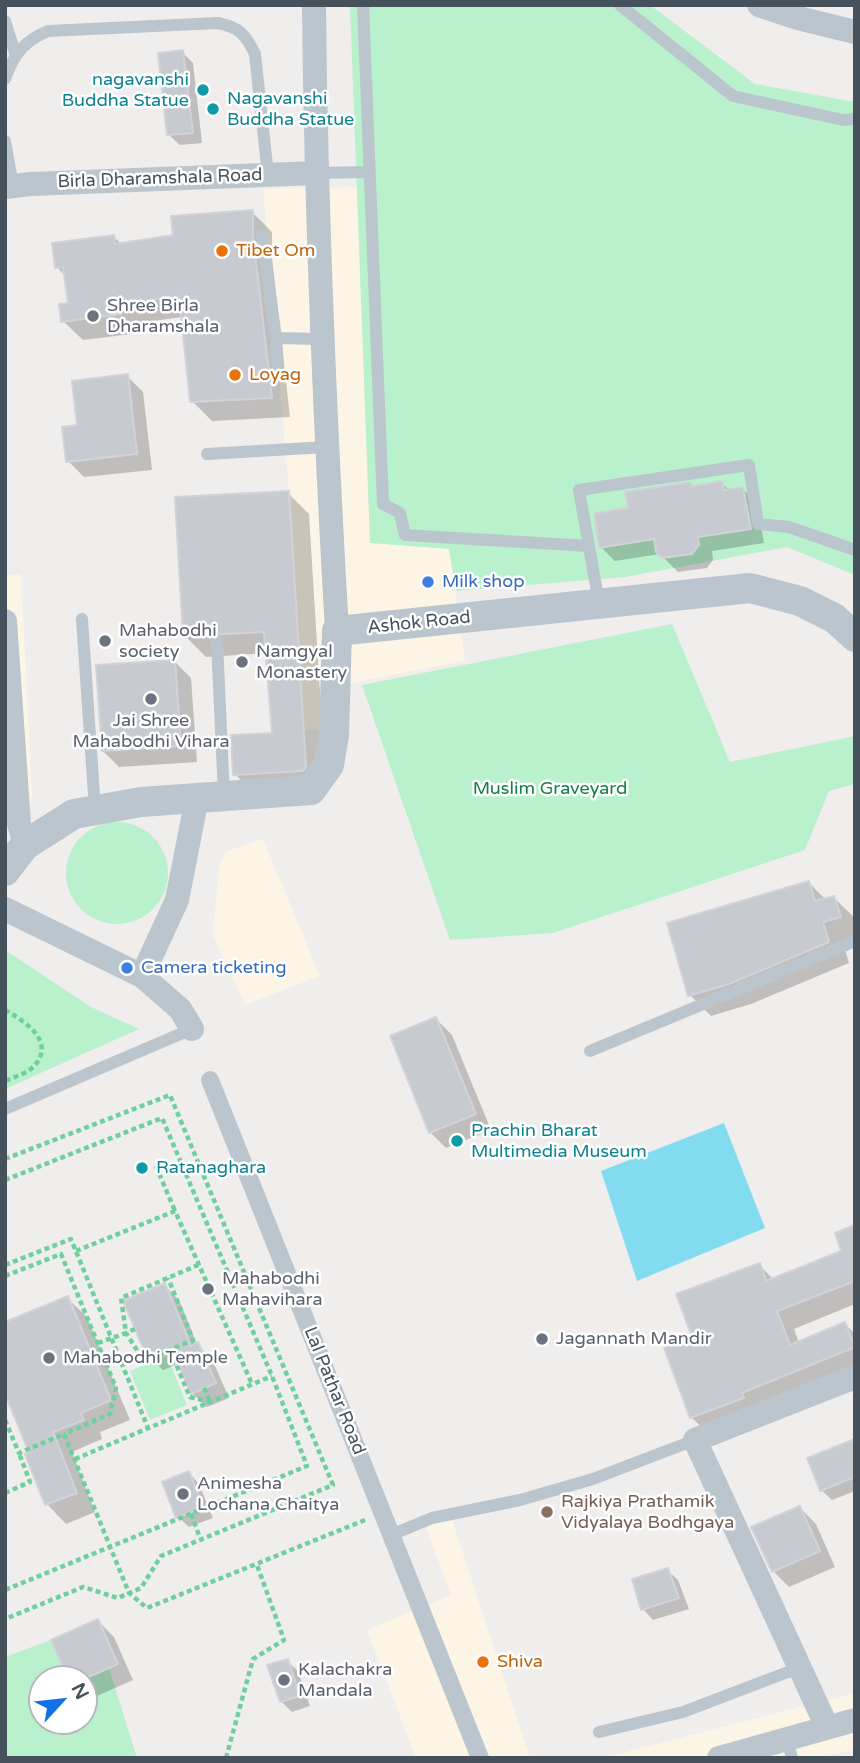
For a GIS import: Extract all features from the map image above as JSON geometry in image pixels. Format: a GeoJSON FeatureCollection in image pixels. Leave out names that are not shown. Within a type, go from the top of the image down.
{"type":"FeatureCollection","features":[{"type":"Feature","properties":{"kind":"street"},"geometry":{"type":"LineString","coordinates":[[5,871],[25,845],[74,814],[141,802],[311,790],[329,765],[334,735],[337,631],[322,339],[314,5]]}},
{"type":"Feature","properties":{"kind":"street"},"geometry":{"type":"LineString","coordinates":[[759,5],[800,12],[855,32]]}},
{"type":"Feature","properties":{"kind":"street","name":"Birla Dharamshala Road"},"geometry":{"type":"LineString","coordinates":[[9,187],[316,173]]}},
{"type":"Feature","properties":{"kind":"street","name":"Ashok Road"},"geometry":{"type":"LineString","coordinates":[[337,631],[750,588],[800,601],[834,618],[855,638]]}},
{"type":"Feature","properties":{"kind":"street"},"geometry":{"type":"LineString","coordinates":[[5,621],[19,824],[25,845]]}},
{"type":"Feature","properties":{"kind":"street"},"geometry":{"type":"LineString","coordinates":[[142,976],[177,900],[211,797]]}},
{"type":"Feature","properties":{"kind":"street"},"geometry":{"type":"LineString","coordinates":[[5,909],[142,976],[180,1009],[192,1029]]}},
{"type":"Feature","properties":{"kind":"street","name":"Lal Pathar Road"},"geometry":{"type":"LineString","coordinates":[[210,1080],[480,1758]]}},
{"type":"Feature","properties":{"kind":"street"},"geometry":{"type":"LineString","coordinates":[[827,1727],[695,1440],[855,1377]]}},
{"type":"Feature","properties":{"kind":"street"},"geometry":{"type":"LineString","coordinates":[[719,1758],[790,1748],[827,1727],[855,1720]]}},
{"type":"Feature","properties":{"kind":"lane"},"geometry":{"type":"LineString","coordinates":[[363,5],[383,504],[400,513],[405,535],[589,545]]}},
{"type":"Feature","properties":{"kind":"lane"},"geometry":{"type":"LineString","coordinates":[[620,5],[733,96],[844,120],[855,119]]}},
{"type":"Feature","properties":{"kind":"lane"},"geometry":{"type":"LineString","coordinates":[[5,20],[15,53]]}},
{"type":"Feature","properties":{"kind":"lane"},"geometry":{"type":"LineString","coordinates":[[5,79],[15,53],[34,37],[48,31],[218,23],[234,26],[247,37],[255,54],[268,175]]}},
{"type":"Feature","properties":{"kind":"lane"},"geometry":{"type":"LineString","coordinates":[[5,141],[9,187]]}},
{"type":"Feature","properties":{"kind":"lane"},"geometry":{"type":"LineString","coordinates":[[316,173],[369,172]]}},
{"type":"Feature","properties":{"kind":"lane"},"geometry":{"type":"LineString","coordinates":[[262,235],[278,367]]}},
{"type":"Feature","properties":{"kind":"lane"},"geometry":{"type":"LineString","coordinates":[[276,338],[322,339]]}},
{"type":"Feature","properties":{"kind":"lane"},"geometry":{"type":"LineString","coordinates":[[207,454],[326,447]]}},
{"type":"Feature","properties":{"kind":"lane"},"geometry":{"type":"LineString","coordinates":[[599,604],[579,490],[749,465],[758,524],[789,527],[855,550]]}},
{"type":"Feature","properties":{"kind":"lane"},"geometry":{"type":"LineString","coordinates":[[82,619],[95,810]]}},
{"type":"Feature","properties":{"kind":"lane"},"geometry":{"type":"LineString","coordinates":[[211,797],[217,642]]}},
{"type":"Feature","properties":{"kind":"lane"},"geometry":{"type":"LineString","coordinates":[[590,1051],[855,941]]}},
{"type":"Feature","properties":{"kind":"lane"},"geometry":{"type":"LineString","coordinates":[[5,1110],[192,1029]]}},
{"type":"Feature","properties":{"kind":"lane"},"geometry":{"type":"LineString","coordinates":[[391,1535],[432,1518],[520,1500],[593,1479],[695,1440]]}},
{"type":"Feature","properties":{"kind":"lane"},"geometry":{"type":"LineString","coordinates":[[599,1732],[683,1712],[801,1667]]}},
{"type":"Feature","properties":{"kind":"path"},"geometry":{"type":"LineString","coordinates":[[5,1010],[26,1021],[34,1029],[40,1041],[41,1053],[35,1066],[5,1081]]}},
{"type":"Feature","properties":{"kind":"path"},"geometry":{"type":"LineString","coordinates":[[5,1159],[170,1095],[334,1485],[161,1556],[141,1588],[118,1598],[83,1587],[5,1619]]}},
{"type":"Feature","properties":{"kind":"path"},"geometry":{"type":"LineString","coordinates":[[5,1180],[162,1118],[272,1376],[307,1466],[5,1590]]}},
{"type":"Feature","properties":{"kind":"path"},"geometry":{"type":"LineString","coordinates":[[156,1166],[252,1384]]}},
{"type":"Feature","properties":{"kind":"path"},"geometry":{"type":"LineString","coordinates":[[76,1251],[175,1211]]}},
{"type":"Feature","properties":{"kind":"path"},"geometry":{"type":"LineString","coordinates":[[5,1265],[71,1239],[148,1428]]}},
{"type":"Feature","properties":{"kind":"path"},"geometry":{"type":"LineString","coordinates":[[5,1276],[61,1254],[116,1388],[110,1414],[19,1453]]}},
{"type":"Feature","properties":{"kind":"path"},"geometry":{"type":"LineString","coordinates":[[167,1278],[193,1340],[144,1361],[126,1333],[121,1298],[167,1278],[198,1265]]}},
{"type":"Feature","properties":{"kind":"path"},"geometry":{"type":"LineString","coordinates":[[98,1343],[135,1329]]}},
{"type":"Feature","properties":{"kind":"path"},"geometry":{"type":"LineString","coordinates":[[170,1350],[190,1397],[211,1402]]}},
{"type":"Feature","properties":{"kind":"path"},"geometry":{"type":"LineString","coordinates":[[75,1459],[272,1376]]}},
{"type":"Feature","properties":{"kind":"path"},"geometry":{"type":"LineString","coordinates":[[204,1388],[211,1402]]}},
{"type":"Feature","properties":{"kind":"path"},"geometry":{"type":"LineString","coordinates":[[5,1420],[30,1482],[5,1493]]}},
{"type":"Feature","properties":{"kind":"path"},"geometry":{"type":"LineString","coordinates":[[64,1434],[129,1593],[147,1608],[382,1513]]}},
{"type":"Feature","properties":{"kind":"path"},"geometry":{"type":"LineString","coordinates":[[191,1514],[200,1538]]}},
{"type":"Feature","properties":{"kind":"path"},"geometry":{"type":"LineString","coordinates":[[226,1758],[253,1659],[284,1640],[257,1565]]}},
{"type":"Feature","properties":{"kind":"shaded area"},"geometry":{"type":"Polygon","coordinates":[[[359,187],[370,543],[449,549],[465,661],[334,686],[335,728],[304,730],[289,491],[263,189],[359,187]]]}},
{"type":"Feature","properties":{"kind":"shaded area"},"geometry":{"type":"Polygon","coordinates":[[[21,574],[32,797],[5,834],[5,576],[21,574]]]}},
{"type":"Feature","properties":{"kind":"shaded area"},"geometry":{"type":"Polygon","coordinates":[[[263,839],[320,976],[245,1005],[213,935],[219,867],[225,852],[263,839]]]}},
{"type":"Feature","properties":{"kind":"shaded area"},"geometry":{"type":"Polygon","coordinates":[[[450,1514],[530,1758],[416,1758],[367,1630],[451,1595],[424,1522],[450,1514]]]}},
{"type":"Feature","properties":{"kind":"shaded area"},"geometry":{"type":"Polygon","coordinates":[[[855,1693],[855,1750],[817,1758],[602,1758],[855,1693]]]}},
{"type":"Feature","properties":{"kind":"green space"},"geometry":{"type":"Polygon","coordinates":[[[350,5],[650,5],[755,84],[855,102],[855,575],[787,547],[625,577],[456,591],[449,549],[370,543],[350,5]]]}},
{"type":"Feature","properties":{"kind":"green space","name":"Muslim Graveyard"},"geometry":{"type":"Polygon","coordinates":[[[672,624],[730,762],[855,736],[855,784],[829,791],[805,850],[553,933],[450,940],[362,685],[672,624]]]}},
{"type":"Feature","properties":{"kind":"green space"},"geometry":{"type":"Polygon","coordinates":[[[117,822],[136,826],[153,837],[164,854],[168,873],[164,892],[153,909],[136,920],[117,924],[98,920],[81,909],[70,892],[66,873],[70,854],[81,837],[98,826],[117,822]]]}},
{"type":"Feature","properties":{"kind":"green space"},"geometry":{"type":"Polygon","coordinates":[[[5,950],[91,1007],[139,1029],[5,1089],[5,950]]]}},
{"type":"Feature","properties":{"kind":"green space"},"geometry":{"type":"Polygon","coordinates":[[[167,1356],[187,1405],[150,1420],[130,1371],[167,1356]]]}},
{"type":"Feature","properties":{"kind":"green space"},"geometry":{"type":"Polygon","coordinates":[[[51,1640],[62,1665],[28,1665],[28,1735],[98,1735],[98,1673],[109,1668],[137,1758],[5,1758],[5,1657],[51,1640]]]}},
{"type":"Feature","properties":{"kind":"water"},"geometry":{"type":"Polygon","coordinates":[[[724,1123],[765,1228],[637,1281],[601,1171],[724,1123]]]}},
{"type":"Feature","properties":{"kind":"building"},"geometry":{"type":"Polygon","coordinates":[[[183,50],[193,133],[167,135],[158,53],[183,50]]]}},
{"type":"Feature","properties":{"kind":"building"},"geometry":{"type":"Polygon","coordinates":[[[253,210],[253,236],[272,398],[190,402],[179,296],[120,304],[121,314],[61,322],[59,304],[68,303],[63,267],[55,268],[52,243],[114,235],[115,244],[173,235],[171,216],[253,210]]]}},
{"type":"Feature","properties":{"kind":"building"},"geometry":{"type":"Polygon","coordinates":[[[128,374],[137,454],[66,462],[62,427],[77,425],[72,381],[128,374]]]}},
{"type":"Feature","properties":{"kind":"building"},"geometry":{"type":"Polygon","coordinates":[[[723,481],[724,490],[743,487],[751,529],[698,537],[699,545],[692,554],[662,558],[656,552],[654,539],[599,548],[594,513],[628,508],[625,492],[691,482],[692,486],[723,481]]]}},
{"type":"Feature","properties":{"kind":"building","name":"Namgyal Monastery"},"geometry":{"type":"Polygon","coordinates":[[[289,491],[306,767],[303,771],[233,775],[231,735],[272,733],[264,632],[183,636],[175,497],[289,491]]]}},
{"type":"Feature","properties":{"kind":"building"},"geometry":{"type":"Polygon","coordinates":[[[175,660],[181,746],[102,751],[96,665],[175,660]]]}},
{"type":"Feature","properties":{"kind":"building"},"geometry":{"type":"Polygon","coordinates":[[[809,881],[815,901],[834,896],[841,917],[823,922],[829,942],[729,984],[688,996],[667,923],[809,881]]]}},
{"type":"Feature","properties":{"kind":"building"},"geometry":{"type":"Polygon","coordinates":[[[436,1017],[476,1114],[429,1133],[390,1036],[436,1017]]]}},
{"type":"Feature","properties":{"kind":"building"},"geometry":{"type":"Polygon","coordinates":[[[855,1225],[855,1281],[777,1311],[790,1345],[845,1322],[855,1347],[742,1393],[744,1398],[690,1418],[664,1348],[692,1337],[676,1294],[760,1263],[766,1281],[841,1251],[835,1233],[855,1225]]]}},
{"type":"Feature","properties":{"kind":"building"},"geometry":{"type":"Polygon","coordinates":[[[165,1283],[191,1346],[198,1342],[216,1383],[191,1394],[171,1347],[147,1357],[123,1301],[165,1283]]]}},
{"type":"Feature","properties":{"kind":"building","name":"Mahabodhi Temple"},"geometry":{"type":"Polygon","coordinates":[[[68,1296],[111,1400],[81,1413],[84,1420],[53,1432],[77,1493],[45,1505],[25,1454],[29,1452],[5,1394],[5,1322],[68,1296]]]}},
{"type":"Feature","properties":{"kind":"building"},"geometry":{"type":"Polygon","coordinates":[[[855,1439],[855,1477],[820,1491],[807,1458],[855,1439]]]}},
{"type":"Feature","properties":{"kind":"building","name":"Animesha Lochana Chaitya"},"geometry":{"type":"Polygon","coordinates":[[[189,1471],[203,1507],[176,1518],[162,1482],[189,1471]]]}},
{"type":"Feature","properties":{"kind":"building"},"geometry":{"type":"Polygon","coordinates":[[[800,1506],[820,1551],[772,1572],[751,1527],[800,1506]]]}},
{"type":"Feature","properties":{"kind":"building"},"geometry":{"type":"Polygon","coordinates":[[[668,1568],[679,1598],[641,1610],[632,1579],[668,1568]]]}},
{"type":"Feature","properties":{"kind":"building"},"geometry":{"type":"Polygon","coordinates":[[[98,1619],[118,1664],[98,1673],[98,1665],[62,1665],[51,1640],[98,1619]]]}},
{"type":"Feature","properties":{"kind":"building","name":"Kalachakra Mandala"},"geometry":{"type":"Polygon","coordinates":[[[288,1659],[300,1696],[280,1702],[267,1665],[288,1659]]]}},
{"type":"Feature","properties":{"kind":"place","name":"nagavanshi Buddha Statue"},"geometry":{"type":"Point","coordinates":[203,90]}},
{"type":"Feature","properties":{"kind":"place","name":"Nagavanshi Buddha Statue"},"geometry":{"type":"Point","coordinates":[213,109]}},
{"type":"Feature","properties":{"kind":"place","name":"Tibet Om"},"geometry":{"type":"Point","coordinates":[222,251]}},
{"type":"Feature","properties":{"kind":"place","name":"Shree Birla Dharamshala"},"geometry":{"type":"Point","coordinates":[93,316]}},
{"type":"Feature","properties":{"kind":"place","name":"Loyag"},"geometry":{"type":"Point","coordinates":[235,375]}},
{"type":"Feature","properties":{"kind":"place","name":"Milk shop"},"geometry":{"type":"Point","coordinates":[428,582]}},
{"type":"Feature","properties":{"kind":"place","name":"Mahabodhi society"},"geometry":{"type":"Point","coordinates":[105,641]}},
{"type":"Feature","properties":{"kind":"place","name":"Namgyal Monastery"},"geometry":{"type":"Point","coordinates":[242,662]}},
{"type":"Feature","properties":{"kind":"place","name":"Jai Shree Mahabodhi Vihara"},"geometry":{"type":"Point","coordinates":[151,699]}},
{"type":"Feature","properties":{"kind":"place","name":"Camera ticketing"},"geometry":{"type":"Point","coordinates":[127,968]}},
{"type":"Feature","properties":{"kind":"place","name":"Prachin Bharat Multimedia Museum"},"geometry":{"type":"Point","coordinates":[457,1141]}},
{"type":"Feature","properties":{"kind":"place","name":"Ratanaghara"},"geometry":{"type":"Point","coordinates":[142,1168]}},
{"type":"Feature","properties":{"kind":"place","name":"Mahabodhi Mahavihara"},"geometry":{"type":"Point","coordinates":[208,1289]}},
{"type":"Feature","properties":{"kind":"place","name":"Jagannath Mandir"},"geometry":{"type":"Point","coordinates":[542,1339]}},
{"type":"Feature","properties":{"kind":"place","name":"Mahabodhi Temple"},"geometry":{"type":"Point","coordinates":[49,1358]}},
{"type":"Feature","properties":{"kind":"place","name":"Animesha Lochana Chaitya"},"geometry":{"type":"Point","coordinates":[183,1494]}},
{"type":"Feature","properties":{"kind":"place","name":"Rajkiya Prathamik Vidyalaya Bodhgaya"},"geometry":{"type":"Point","coordinates":[547,1512]}},
{"type":"Feature","properties":{"kind":"place","name":"Shiva"},"geometry":{"type":"Point","coordinates":[483,1662]}},
{"type":"Feature","properties":{"kind":"place","name":"Kalachakra Mandala"},"geometry":{"type":"Point","coordinates":[284,1680]}}]}
